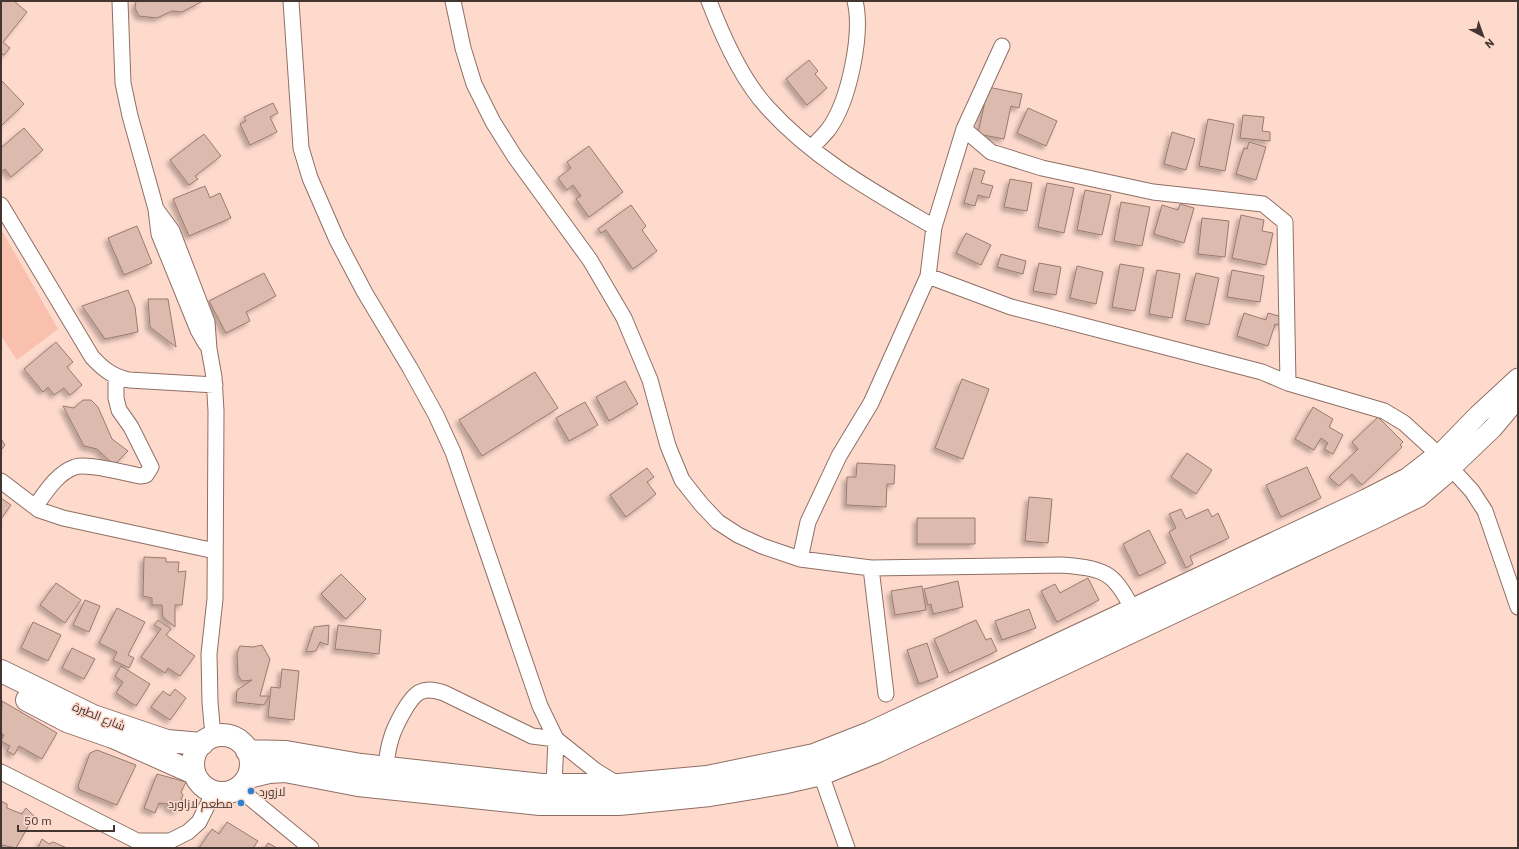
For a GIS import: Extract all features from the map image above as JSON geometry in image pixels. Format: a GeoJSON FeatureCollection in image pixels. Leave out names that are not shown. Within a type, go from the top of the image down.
{"type":"FeatureCollection","features":[{"type":"Feature","properties":{"kind":"main road"},"geometry":{"type":"LineString","coordinates":[[243,783],[251,766],[247,751],[235,739],[224,736],[209,740],[196,751],[193,762],[194,773],[200,784],[214,792],[220,793],[231,792],[243,783],[269,772],[554,785],[620,785],[707,777],[818,764],[878,751],[1138,618],[1418,496],[1445,461]]}},
{"type":"Feature","properties":{"kind":"main road","name":"شارع الطيرة"},"geometry":{"type":"LineString","coordinates":[[1,671],[93,716],[166,741],[209,740]]}},
{"type":"Feature","properties":{"kind":"main road","name":"شارع الطيرة"},"geometry":{"type":"LineString","coordinates":[[1,686],[67,721],[113,737],[194,773]]}},
{"type":"Feature","properties":{"kind":"main road"},"geometry":{"type":"LineString","coordinates":[[247,751],[286,752],[385,778],[540,804],[619,804],[710,795],[782,783],[818,764]]}},
{"type":"Feature","properties":{"kind":"street"},"geometry":{"type":"LineString","coordinates":[[120,1],[124,83],[130,116],[156,209],[159,234],[198,330],[209,349],[215,385],[215,551],[214,599],[209,654],[212,725],[209,740]]}},
{"type":"Feature","properties":{"kind":"street"},"geometry":{"type":"LineString","coordinates":[[291,1],[301,148],[310,178],[337,240],[364,293],[418,382],[453,452],[540,706],[556,739],[596,771],[620,785]]}},
{"type":"Feature","properties":{"kind":"street"},"geometry":{"type":"LineString","coordinates":[[454,1],[463,48],[474,84],[493,122],[515,157],[590,260],[624,318],[650,380],[668,446],[682,480],[700,504],[724,526],[738,535],[762,546],[800,559],[871,568],[1062,565],[1089,567],[1102,571],[1116,581],[1126,594],[1138,618]]}},
{"type":"Feature","properties":{"kind":"street"},"geometry":{"type":"LineString","coordinates":[[709,1],[734,55],[766,106],[831,165],[858,183],[934,227]]}},
{"type":"Feature","properties":{"kind":"street"},"geometry":{"type":"LineString","coordinates":[[811,148],[829,129],[842,102],[856,46],[855,1]]}},
{"type":"Feature","properties":{"kind":"street"},"geometry":{"type":"LineString","coordinates":[[800,559],[808,522],[839,456],[871,403],[928,276],[934,227],[964,129],[1002,46]]}},
{"type":"Feature","properties":{"kind":"street"},"geometry":{"type":"LineString","coordinates":[[964,129],[991,152],[1042,168],[1153,192],[1263,204],[1285,222],[1288,383]]}},
{"type":"Feature","properties":{"kind":"street"},"geometry":{"type":"LineString","coordinates":[[1,205],[92,357],[101,367],[116,377],[129,380],[215,385]]}},
{"type":"Feature","properties":{"kind":"street"},"geometry":{"type":"LineString","coordinates":[[928,276],[1011,307],[1262,372],[1288,383],[1384,411],[1404,423],[1445,461],[1472,490],[1485,511],[1518,607]]}},
{"type":"Feature","properties":{"kind":"street"},"geometry":{"type":"LineString","coordinates":[[35,507],[52,485],[74,467],[86,466],[140,476],[146,475],[150,471],[151,467],[148,456],[119,410],[116,398],[116,377]]}},
{"type":"Feature","properties":{"kind":"street"},"geometry":{"type":"LineString","coordinates":[[1445,461],[1478,414],[1518,378]]}},
{"type":"Feature","properties":{"kind":"street"},"geometry":{"type":"LineString","coordinates":[[1445,461],[1493,428],[1518,398]]}},
{"type":"Feature","properties":{"kind":"street"},"geometry":{"type":"LineString","coordinates":[[1,481],[39,510],[63,518],[215,551]]}},
{"type":"Feature","properties":{"kind":"street"},"geometry":{"type":"LineString","coordinates":[[871,568],[886,694]]}},
{"type":"Feature","properties":{"kind":"street"},"geometry":{"type":"LineString","coordinates":[[385,778],[391,740],[410,701],[415,695],[427,690],[444,693],[532,736],[556,739]]}},
{"type":"Feature","properties":{"kind":"street"},"geometry":{"type":"LineString","coordinates":[[554,785],[556,739]]}},
{"type":"Feature","properties":{"kind":"street"},"geometry":{"type":"LineString","coordinates":[[818,764],[847,848]]}},
{"type":"Feature","properties":{"kind":"street"},"geometry":{"type":"LineString","coordinates":[[1,772],[136,841],[170,841],[188,832],[199,822],[214,792]]}},
{"type":"Feature","properties":{"kind":"street"},"geometry":{"type":"LineString","coordinates":[[243,783],[311,848]]}},
{"type":"Feature","properties":{"kind":"shaded area"},"geometry":{"type":"Polygon","coordinates":[[[1,229],[58,329],[17,360],[1,336],[1,229]]]}},
{"type":"Feature","properties":{"kind":"building"},"geometry":{"type":"Polygon","coordinates":[[[1,1],[14,1],[27,12],[3,42],[10,48],[4,55],[1,53],[1,1]]]}},
{"type":"Feature","properties":{"kind":"building"},"geometry":{"type":"Polygon","coordinates":[[[136,1],[203,1],[182,12],[172,11],[157,18],[139,16],[135,8],[136,1]]]}},
{"type":"Feature","properties":{"kind":"building"},"geometry":{"type":"Polygon","coordinates":[[[809,60],[818,71],[815,74],[827,88],[807,105],[786,79],[809,60]]]}},
{"type":"Feature","properties":{"kind":"building"},"geometry":{"type":"Polygon","coordinates":[[[1,80],[24,104],[1,126],[1,80]]]}},
{"type":"Feature","properties":{"kind":"building"},"geometry":{"type":"Polygon","coordinates":[[[988,87],[1022,94],[1019,108],[1011,106],[1004,139],[978,134],[988,87]]]}},
{"type":"Feature","properties":{"kind":"building"},"geometry":{"type":"Polygon","coordinates":[[[273,103],[278,113],[270,117],[277,132],[250,145],[240,124],[246,121],[244,117],[273,103]]]}},
{"type":"Feature","properties":{"kind":"building"},"geometry":{"type":"Polygon","coordinates":[[[1028,108],[1057,121],[1046,146],[1017,133],[1028,108]]]}},
{"type":"Feature","properties":{"kind":"building"},"geometry":{"type":"Polygon","coordinates":[[[1243,115],[1264,117],[1262,131],[1270,132],[1270,141],[1240,138],[1243,115]]]}},
{"type":"Feature","properties":{"kind":"building"},"geometry":{"type":"Polygon","coordinates":[[[1208,119],[1234,124],[1225,171],[1199,166],[1208,119]]]}},
{"type":"Feature","properties":{"kind":"building"},"geometry":{"type":"Polygon","coordinates":[[[24,128],[43,150],[11,177],[5,169],[1,172],[1,148],[24,128]]]}},
{"type":"Feature","properties":{"kind":"building"},"geometry":{"type":"Polygon","coordinates":[[[1172,132],[1195,139],[1186,170],[1164,164],[1172,132]]]}},
{"type":"Feature","properties":{"kind":"building"},"geometry":{"type":"Polygon","coordinates":[[[204,134],[221,156],[195,176],[198,179],[189,185],[170,160],[204,134]]]}},
{"type":"Feature","properties":{"kind":"building"},"geometry":{"type":"Polygon","coordinates":[[[1249,142],[1266,147],[1256,180],[1236,174],[1244,148],[1247,149],[1249,142]]]}},
{"type":"Feature","properties":{"kind":"building"},"geometry":{"type":"Polygon","coordinates":[[[589,146],[623,192],[589,217],[576,199],[581,196],[573,185],[567,190],[558,178],[571,168],[567,162],[589,146]]]}},
{"type":"Feature","properties":{"kind":"building"},"geometry":{"type":"Polygon","coordinates":[[[974,168],[985,171],[981,183],[993,186],[989,198],[978,195],[975,206],[964,203],[974,168]]]}},
{"type":"Feature","properties":{"kind":"building"},"geometry":{"type":"Polygon","coordinates":[[[1010,179],[1032,183],[1027,211],[1004,207],[1010,179]]]}},
{"type":"Feature","properties":{"kind":"building"},"geometry":{"type":"Polygon","coordinates":[[[1047,183],[1074,188],[1064,233],[1038,227],[1047,183]]]}},
{"type":"Feature","properties":{"kind":"building"},"geometry":{"type":"Polygon","coordinates":[[[205,186],[210,198],[220,193],[231,218],[189,236],[173,199],[205,186]]]}},
{"type":"Feature","properties":{"kind":"building"},"geometry":{"type":"Polygon","coordinates":[[[1085,190],[1111,195],[1102,235],[1077,230],[1085,190]]]}},
{"type":"Feature","properties":{"kind":"building"},"geometry":{"type":"Polygon","coordinates":[[[1121,202],[1150,207],[1142,246],[1114,241],[1121,202]]]}},
{"type":"Feature","properties":{"kind":"building"},"geometry":{"type":"Polygon","coordinates":[[[1180,204],[1194,208],[1184,243],[1154,234],[1162,205],[1178,210],[1180,204]]]}},
{"type":"Feature","properties":{"kind":"building"},"geometry":{"type":"Polygon","coordinates":[[[631,205],[646,226],[642,230],[657,251],[633,269],[606,230],[601,233],[598,229],[631,205]]]}},
{"type":"Feature","properties":{"kind":"building"},"geometry":{"type":"Polygon","coordinates":[[[1241,215],[1264,220],[1262,231],[1273,233],[1266,265],[1232,258],[1241,215]]]}},
{"type":"Feature","properties":{"kind":"building"},"geometry":{"type":"Polygon","coordinates":[[[1202,218],[1229,221],[1225,257],[1198,254],[1202,218]]]}},
{"type":"Feature","properties":{"kind":"building"},"geometry":{"type":"Polygon","coordinates":[[[137,226],[152,263],[124,275],[108,238],[137,226]]]}},
{"type":"Feature","properties":{"kind":"building"},"geometry":{"type":"Polygon","coordinates":[[[966,233],[991,245],[981,265],[956,253],[966,233]]]}},
{"type":"Feature","properties":{"kind":"building"},"geometry":{"type":"Polygon","coordinates":[[[1001,254],[1026,261],[1023,274],[997,267],[1001,254]]]}},
{"type":"Feature","properties":{"kind":"building"},"geometry":{"type":"Polygon","coordinates":[[[1039,263],[1061,267],[1056,295],[1033,291],[1039,263]]]}},
{"type":"Feature","properties":{"kind":"building"},"geometry":{"type":"Polygon","coordinates":[[[1120,264],[1144,268],[1135,311],[1112,307],[1120,264]]]}},
{"type":"Feature","properties":{"kind":"building"},"geometry":{"type":"Polygon","coordinates":[[[1077,266],[1103,272],[1096,304],[1070,298],[1077,266]]]}},
{"type":"Feature","properties":{"kind":"building"},"geometry":{"type":"Polygon","coordinates":[[[1157,270],[1180,274],[1172,318],[1149,314],[1157,270]]]}},
{"type":"Feature","properties":{"kind":"building"},"geometry":{"type":"Polygon","coordinates":[[[1232,270],[1264,276],[1260,302],[1227,297],[1232,270]]]}},
{"type":"Feature","properties":{"kind":"building"},"geometry":{"type":"Polygon","coordinates":[[[264,273],[276,296],[246,312],[250,321],[226,333],[209,301],[264,273]]]}},
{"type":"Feature","properties":{"kind":"building"},"geometry":{"type":"Polygon","coordinates":[[[1196,273],[1219,278],[1209,325],[1185,320],[1196,273]]]}},
{"type":"Feature","properties":{"kind":"building"},"geometry":{"type":"Polygon","coordinates":[[[128,290],[135,307],[138,332],[105,339],[82,306],[128,290]]]}},
{"type":"Feature","properties":{"kind":"building"},"geometry":{"type":"Polygon","coordinates":[[[148,299],[168,299],[176,347],[150,327],[148,299]]]}},
{"type":"Feature","properties":{"kind":"building"},"geometry":{"type":"Polygon","coordinates":[[[1244,313],[1266,320],[1268,313],[1282,317],[1280,325],[1275,324],[1268,346],[1237,336],[1244,313]]]}},
{"type":"Feature","properties":{"kind":"building"},"geometry":{"type":"Polygon","coordinates":[[[56,342],[73,362],[67,367],[82,385],[70,395],[64,388],[54,395],[48,387],[43,392],[24,369],[56,342]]]}},
{"type":"Feature","properties":{"kind":"building"},"geometry":{"type":"Polygon","coordinates":[[[535,372],[558,408],[482,456],[459,420],[535,372]]]}},
{"type":"Feature","properties":{"kind":"building"},"geometry":{"type":"Polygon","coordinates":[[[962,379],[989,389],[963,459],[935,448],[962,379]]]}},
{"type":"Feature","properties":{"kind":"building"},"geometry":{"type":"Polygon","coordinates":[[[625,381],[638,404],[609,421],[596,397],[625,381]]]}},
{"type":"Feature","properties":{"kind":"building"},"geometry":{"type":"Polygon","coordinates":[[[83,400],[91,400],[98,407],[112,439],[128,451],[114,465],[97,449],[84,446],[63,406],[74,408],[83,400]]]}},
{"type":"Feature","properties":{"kind":"building"},"geometry":{"type":"Polygon","coordinates":[[[585,402],[598,425],[569,441],[556,418],[585,402]]]}},
{"type":"Feature","properties":{"kind":"building"},"geometry":{"type":"Polygon","coordinates":[[[1313,407],[1333,419],[1329,427],[1343,435],[1333,454],[1324,449],[1328,443],[1321,438],[1314,450],[1295,439],[1313,407]]]}},
{"type":"Feature","properties":{"kind":"building"},"geometry":{"type":"Polygon","coordinates":[[[1378,417],[1403,442],[1400,445],[1402,447],[1362,485],[1352,474],[1339,486],[1329,477],[1358,449],[1352,442],[1378,417]]]}},
{"type":"Feature","properties":{"kind":"building"},"geometry":{"type":"Polygon","coordinates":[[[1,439],[5,445],[1,450],[1,439]]]}},
{"type":"Feature","properties":{"kind":"building"},"geometry":{"type":"Polygon","coordinates":[[[1187,453],[1212,470],[1196,494],[1171,477],[1187,453]]]}},
{"type":"Feature","properties":{"kind":"building"},"geometry":{"type":"Polygon","coordinates":[[[857,463],[895,465],[894,484],[887,484],[886,507],[846,505],[847,477],[856,477],[857,463]]]}},
{"type":"Feature","properties":{"kind":"building"},"geometry":{"type":"Polygon","coordinates":[[[1307,467],[1321,498],[1281,517],[1266,485],[1307,467]]]}},
{"type":"Feature","properties":{"kind":"building"},"geometry":{"type":"Polygon","coordinates":[[[647,468],[654,477],[647,482],[656,494],[626,517],[610,495],[647,468]]]}},
{"type":"Feature","properties":{"kind":"building"},"geometry":{"type":"Polygon","coordinates":[[[1029,497],[1052,499],[1048,543],[1025,541],[1029,497]]]}},
{"type":"Feature","properties":{"kind":"building"},"geometry":{"type":"Polygon","coordinates":[[[1,498],[11,505],[1,519],[1,498]]]}},
{"type":"Feature","properties":{"kind":"building"},"geometry":{"type":"Polygon","coordinates":[[[1181,509],[1186,519],[1208,509],[1212,517],[1218,513],[1229,538],[1190,556],[1193,564],[1186,568],[1169,532],[1176,528],[1169,514],[1181,509]]]}},
{"type":"Feature","properties":{"kind":"building"},"geometry":{"type":"Polygon","coordinates":[[[917,518],[975,518],[975,544],[917,544],[917,518]]]}},
{"type":"Feature","properties":{"kind":"building"},"geometry":{"type":"Polygon","coordinates":[[[1149,530],[1166,563],[1139,576],[1123,544],[1149,530]]]}},
{"type":"Feature","properties":{"kind":"building"},"geometry":{"type":"Polygon","coordinates":[[[144,557],[166,558],[166,562],[179,562],[178,572],[186,571],[182,605],[175,605],[175,627],[163,617],[162,605],[152,605],[152,598],[143,596],[144,557]]]}},
{"type":"Feature","properties":{"kind":"building"},"geometry":{"type":"Polygon","coordinates":[[[341,574],[366,599],[346,619],[321,594],[341,574]]]}},
{"type":"Feature","properties":{"kind":"building"},"geometry":{"type":"Polygon","coordinates":[[[1088,578],[1099,600],[1057,622],[1041,591],[1055,584],[1060,593],[1088,578]]]}},
{"type":"Feature","properties":{"kind":"building"},"geometry":{"type":"Polygon","coordinates":[[[958,581],[963,607],[933,614],[931,604],[928,605],[924,589],[958,581]]]}},
{"type":"Feature","properties":{"kind":"building"},"geometry":{"type":"Polygon","coordinates":[[[56,583],[81,600],[65,623],[40,605],[56,583]]]}},
{"type":"Feature","properties":{"kind":"building"},"geometry":{"type":"Polygon","coordinates":[[[922,586],[926,610],[895,615],[891,591],[922,586]]]}},
{"type":"Feature","properties":{"kind":"building"},"geometry":{"type":"Polygon","coordinates":[[[85,600],[100,606],[89,632],[73,625],[85,600]]]}},
{"type":"Feature","properties":{"kind":"building"},"geometry":{"type":"Polygon","coordinates":[[[117,608],[145,622],[128,655],[134,658],[129,668],[113,660],[117,652],[99,643],[117,608]]]}},
{"type":"Feature","properties":{"kind":"building"},"geometry":{"type":"Polygon","coordinates":[[[1029,609],[1036,628],[1002,640],[995,621],[1029,609]]]}},
{"type":"Feature","properties":{"kind":"building"},"geometry":{"type":"Polygon","coordinates":[[[158,620],[171,629],[166,635],[195,656],[180,676],[168,668],[165,673],[141,657],[161,629],[154,625],[158,620]]]}},
{"type":"Feature","properties":{"kind":"building"},"geometry":{"type":"Polygon","coordinates":[[[976,620],[986,640],[991,638],[997,651],[949,673],[934,639],[976,620]]]}},
{"type":"Feature","properties":{"kind":"building"},"geometry":{"type":"Polygon","coordinates":[[[33,622],[61,635],[48,661],[21,648],[33,622]]]}},
{"type":"Feature","properties":{"kind":"building"},"geometry":{"type":"Polygon","coordinates":[[[329,625],[328,645],[320,642],[316,651],[306,652],[314,627],[329,625]]]}},
{"type":"Feature","properties":{"kind":"building"},"geometry":{"type":"Polygon","coordinates":[[[338,625],[381,630],[379,654],[335,649],[338,625]]]}},
{"type":"Feature","properties":{"kind":"building"},"geometry":{"type":"Polygon","coordinates":[[[927,643],[938,677],[919,684],[907,650],[927,643]]]}},
{"type":"Feature","properties":{"kind":"building"},"geometry":{"type":"Polygon","coordinates":[[[262,645],[270,659],[260,696],[269,696],[264,705],[236,702],[237,690],[252,680],[242,681],[238,675],[237,653],[240,646],[253,647],[262,645]]]}},
{"type":"Feature","properties":{"kind":"building"},"geometry":{"type":"Polygon","coordinates":[[[72,648],[95,659],[84,679],[62,668],[72,648]]]}},
{"type":"Feature","properties":{"kind":"building"},"geometry":{"type":"Polygon","coordinates":[[[121,666],[150,684],[136,706],[116,693],[123,682],[115,676],[121,666]]]}},
{"type":"Feature","properties":{"kind":"building"},"geometry":{"type":"Polygon","coordinates":[[[282,669],[299,671],[294,720],[268,717],[271,687],[280,688],[282,669]]]}},
{"type":"Feature","properties":{"kind":"building"},"geometry":{"type":"Polygon","coordinates":[[[175,689],[186,698],[170,720],[151,707],[163,691],[170,696],[175,689]]]}},
{"type":"Feature","properties":{"kind":"building"},"geometry":{"type":"Polygon","coordinates":[[[2,701],[57,733],[42,759],[19,746],[14,755],[7,751],[10,746],[1,741],[4,735],[1,733],[2,701]]]}},
{"type":"Feature","properties":{"kind":"building"},"geometry":{"type":"Polygon","coordinates":[[[97,750],[136,765],[117,805],[80,790],[78,786],[90,753],[97,750]]]}},
{"type":"Feature","properties":{"kind":"building"},"geometry":{"type":"Polygon","coordinates":[[[157,774],[186,782],[181,792],[183,795],[181,800],[184,801],[181,807],[178,806],[177,811],[168,808],[168,804],[159,803],[155,813],[144,808],[157,774]]]}},
{"type":"Feature","properties":{"kind":"building"},"geometry":{"type":"Polygon","coordinates":[[[1,801],[7,804],[7,808],[22,814],[26,808],[34,816],[16,848],[1,846],[1,801]]]}},
{"type":"Feature","properties":{"kind":"building"},"geometry":{"type":"Polygon","coordinates":[[[227,822],[258,841],[253,848],[199,848],[212,829],[219,834],[227,822]]]}},
{"type":"Feature","properties":{"kind":"building"},"geometry":{"type":"Polygon","coordinates":[[[42,839],[49,844],[53,842],[67,848],[38,848],[42,839]]]}},
{"type":"Feature","properties":{"kind":"building"},"geometry":{"type":"Polygon","coordinates":[[[268,843],[277,848],[265,848],[268,843]]]}},
{"type":"Feature","properties":{"kind":"place","name":"لازورد"},"geometry":{"type":"Point","coordinates":[251,791]}},
{"type":"Feature","properties":{"kind":"place","name":"مطعم لازاورد"},"geometry":{"type":"Point","coordinates":[241,803]}}]}
